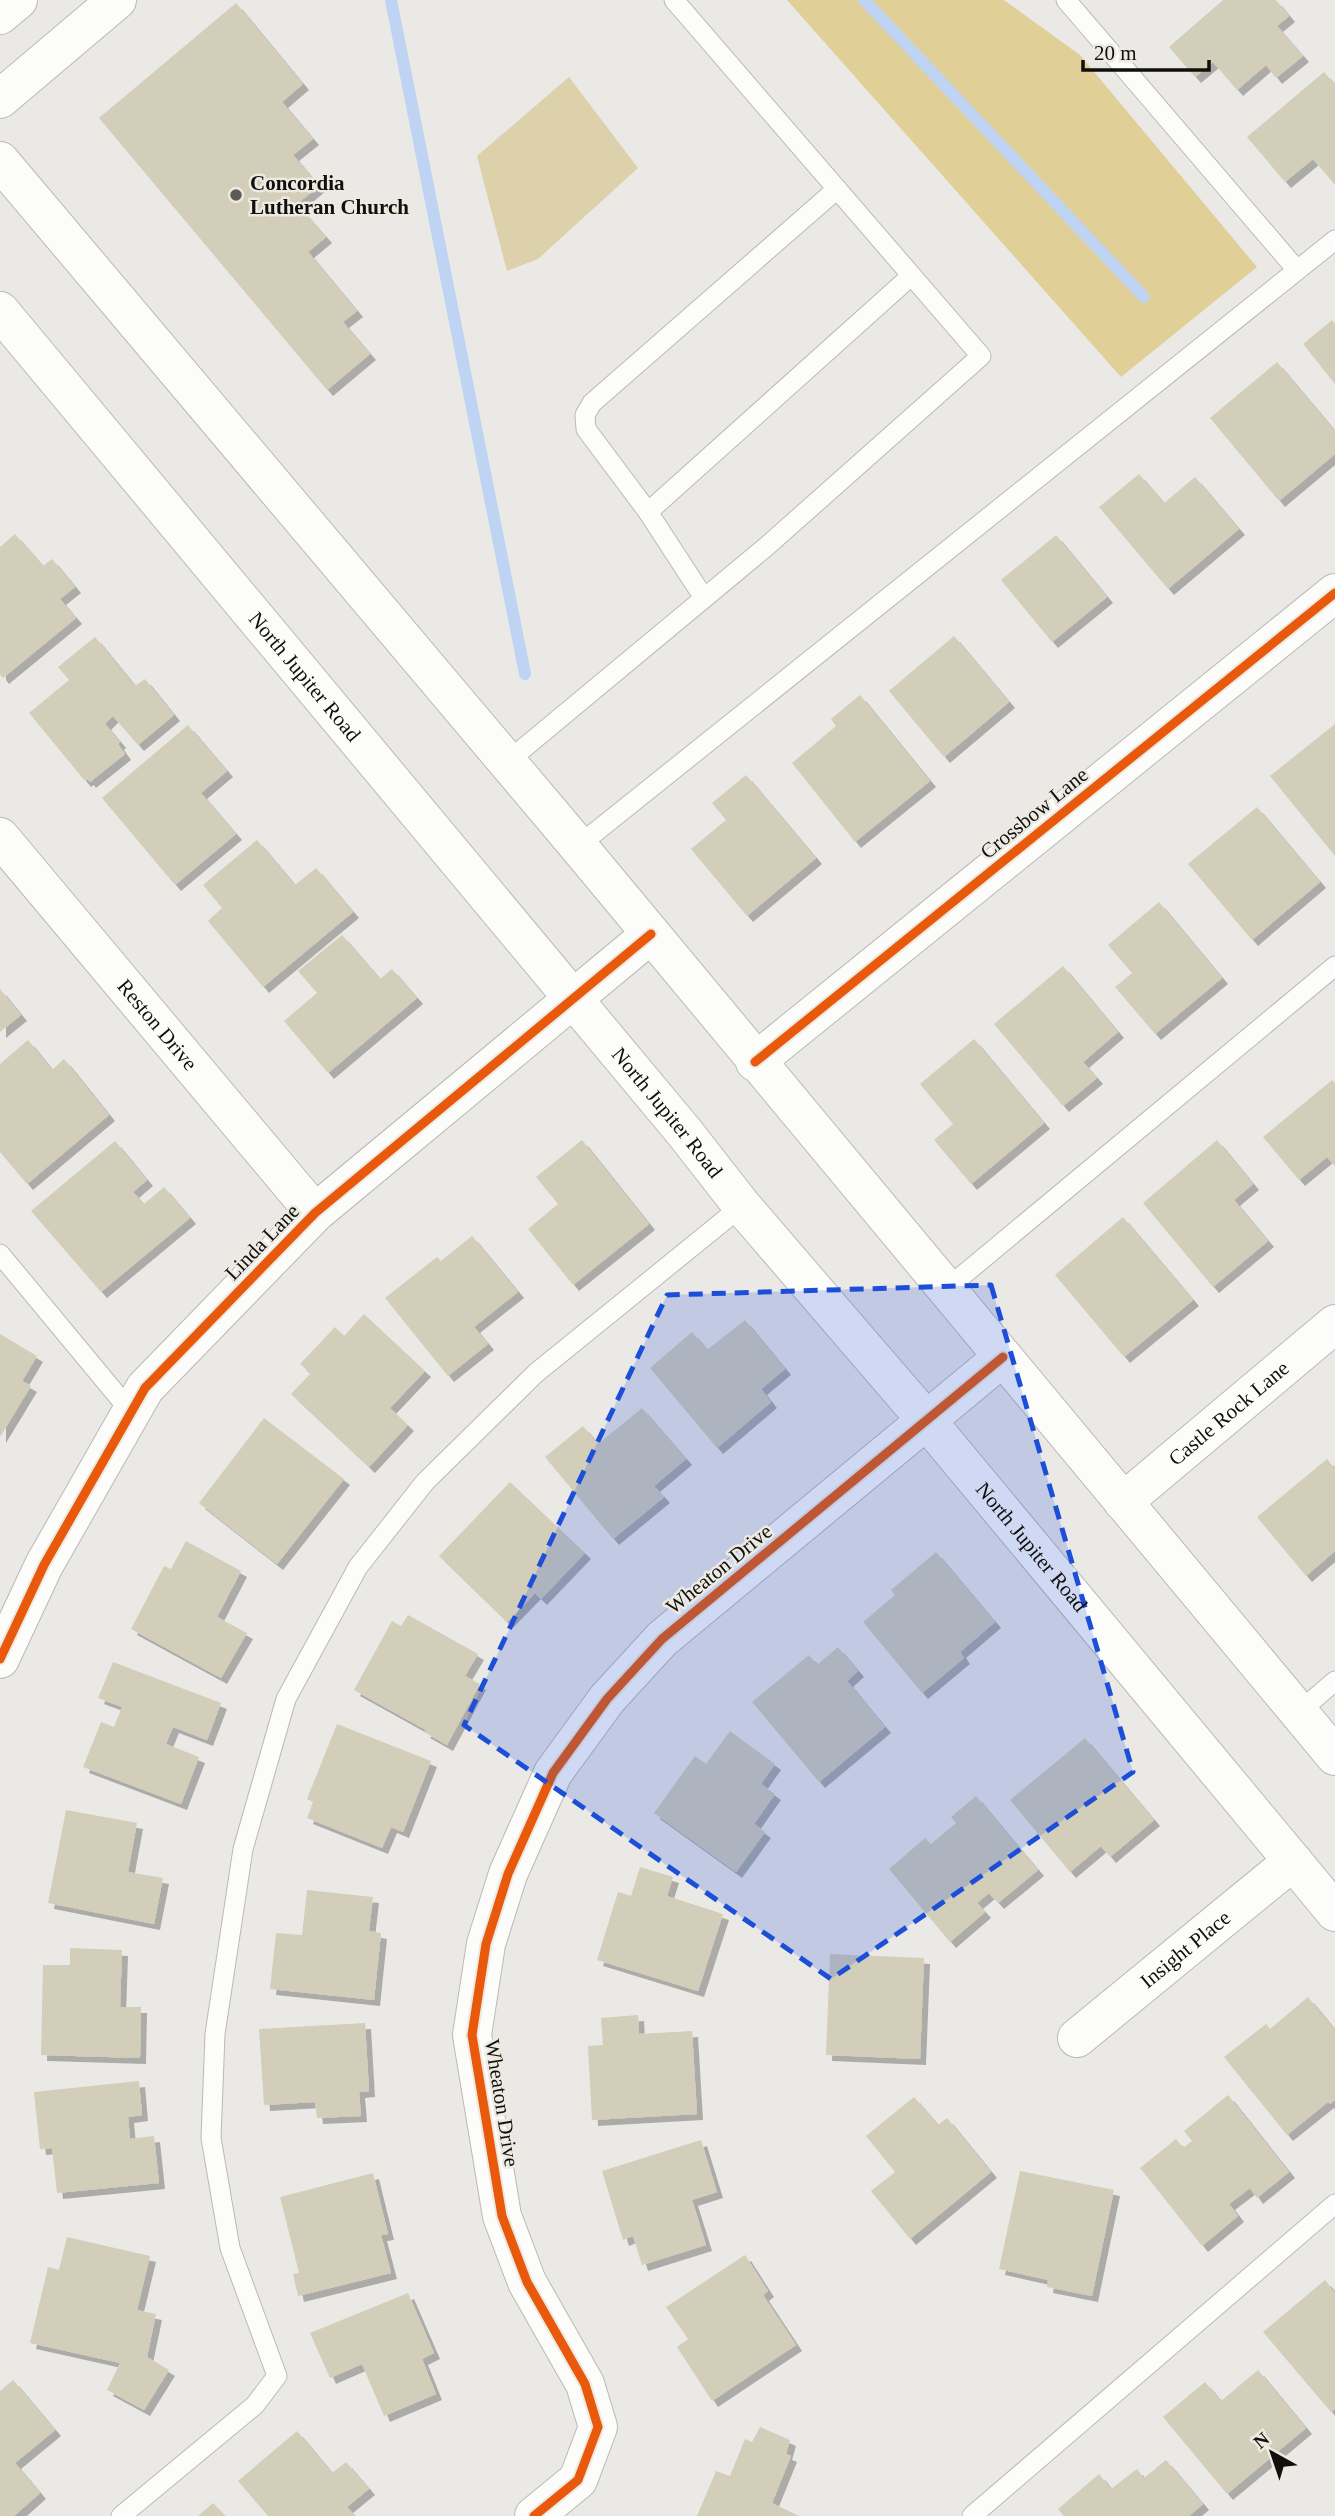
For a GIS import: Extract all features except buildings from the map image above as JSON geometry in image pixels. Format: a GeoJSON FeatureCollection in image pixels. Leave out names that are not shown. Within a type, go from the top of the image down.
{"type":"FeatureCollection","features":[{"type":"Feature","properties":{"kind":"street"},"geometry":{"type":"LineString","coordinates":[[0,15],[18,0]]}},
{"type":"Feature","properties":{"kind":"street"},"geometry":{"type":"LineString","coordinates":[[0,99],[117,0]]}},
{"type":"Feature","properties":{"kind":"street"},"geometry":{"type":"LineString","coordinates":[[0,161],[578,846],[1335,1756]]}},
{"type":"Feature","properties":{"kind":"street","name":"North Jupiter Road"},"geometry":{"type":"LineString","coordinates":[[0,310],[685,1133],[742,1206],[927,1421],[1335,1912]]}},
{"type":"Feature","properties":{"kind":"street","name":"Crossbow Lane"},"geometry":{"type":"LineString","coordinates":[[755,1062],[1335,593]]}},
{"type":"Feature","properties":{"kind":"street","name":"Reston Drive"},"geometry":{"type":"LineString","coordinates":[[0,837],[315,1213]]}},
{"type":"Feature","properties":{"kind":"street","name":"Linda Lane"},"geometry":{"type":"LineString","coordinates":[[0,1659],[44,1565],[145,1388],[315,1213],[650,934]]}},
{"type":"Feature","properties":{"kind":"street","name":"Castle Rock Lane"},"geometry":{"type":"LineString","coordinates":[[1123,1502],[1335,1324]]}},
{"type":"Feature","properties":{"kind":"street","name":"Wheaton Drive"},"geometry":{"type":"LineString","coordinates":[[534,2516],[578,2480],[598,2427],[585,2384],[527,2282],[502,2216],[472,2035],[486,1944],[508,1874],[553,1773],[607,1699],[662,1639],[1003,1357]]}},
{"type":"Feature","properties":{"kind":"street","name":"Insight Place"},"geometry":{"type":"LineString","coordinates":[[1077,2038],[1293,1861]]}},
{"type":"Feature","properties":{"kind":"lane"},"geometry":{"type":"LineString","coordinates":[[507,762],[704,598],[981,356],[674,0]]}},
{"type":"Feature","properties":{"kind":"lane"},"geometry":{"type":"LineString","coordinates":[[1066,0],[1297,270]]}},
{"type":"Feature","properties":{"kind":"lane"},"geometry":{"type":"LineString","coordinates":[[704,598],[648,512],[586,429],[585,415],[592,403],[837,189]]}},
{"type":"Feature","properties":{"kind":"lane"},"geometry":{"type":"LineString","coordinates":[[578,846],[1335,240]]}},
{"type":"Feature","properties":{"kind":"lane"},"geometry":{"type":"LineString","coordinates":[[648,512],[911,276]]}},
{"type":"Feature","properties":{"kind":"lane"},"geometry":{"type":"LineString","coordinates":[[945,1290],[1335,966]]}},
{"type":"Feature","properties":{"kind":"lane"},"geometry":{"type":"LineString","coordinates":[[121,2516],[255,2405],[277,2375],[230,2248],[211,2138],[215,2034],[243,1849],[286,1699],[358,1567],[425,1482],[536,1373],[742,1206]]}},
{"type":"Feature","properties":{"kind":"lane"},"geometry":{"type":"LineString","coordinates":[[0,1254],[131,1412]]}},
{"type":"Feature","properties":{"kind":"lane"},"geometry":{"type":"LineString","coordinates":[[1299,1712],[1335,1681]]}},
{"type":"Feature","properties":{"kind":"lane"},"geometry":{"type":"LineString","coordinates":[[972,2516],[1335,2204]]}},
{"type":"Feature","properties":{"kind":"highlighted area"},"geometry":{"type":"Polygon","coordinates":[[[991,1285],[1133,1772],[831,1979],[464,1725],[667,1295],[991,1285]]]}},
{"type":"Feature","properties":{"kind":"shaded area"},"geometry":{"type":"Polygon","coordinates":[[[787,0],[1004,0],[1080,55],[1257,267],[1121,377],[787,0]]]}},
{"type":"Feature","properties":{"kind":"shaded area"},"geometry":{"type":"Polygon","coordinates":[[[569,77],[638,168],[538,259],[507,271],[477,156],[569,77]]]}},
{"type":"Feature","properties":{"kind":"waterway"},"geometry":{"type":"LineString","coordinates":[[391,0],[525,674]]}},
{"type":"Feature","properties":{"kind":"waterway"},"geometry":{"type":"LineString","coordinates":[[864,0],[1144,297]]}},
{"type":"Feature","properties":{"kind":"cycle path"},"geometry":{"type":"LineString","coordinates":[[755,1062],[1335,593]]}},
{"type":"Feature","properties":{"kind":"cycle path"},"geometry":{"type":"LineString","coordinates":[[0,1659],[44,1565],[145,1388],[315,1213],[651,934]]}},
{"type":"Feature","properties":{"kind":"cycle path"},"geometry":{"type":"LineString","coordinates":[[534,2516],[578,2480],[598,2427],[585,2384],[527,2282],[502,2216],[472,2035],[486,1944],[508,1874],[553,1773],[607,1699],[662,1639],[1003,1357]]}},
{"type":"Feature","properties":{"kind":"place","name":"Concordia Lutheran Church"},"geometry":{"type":"Point","coordinates":[236,195]}}]}
